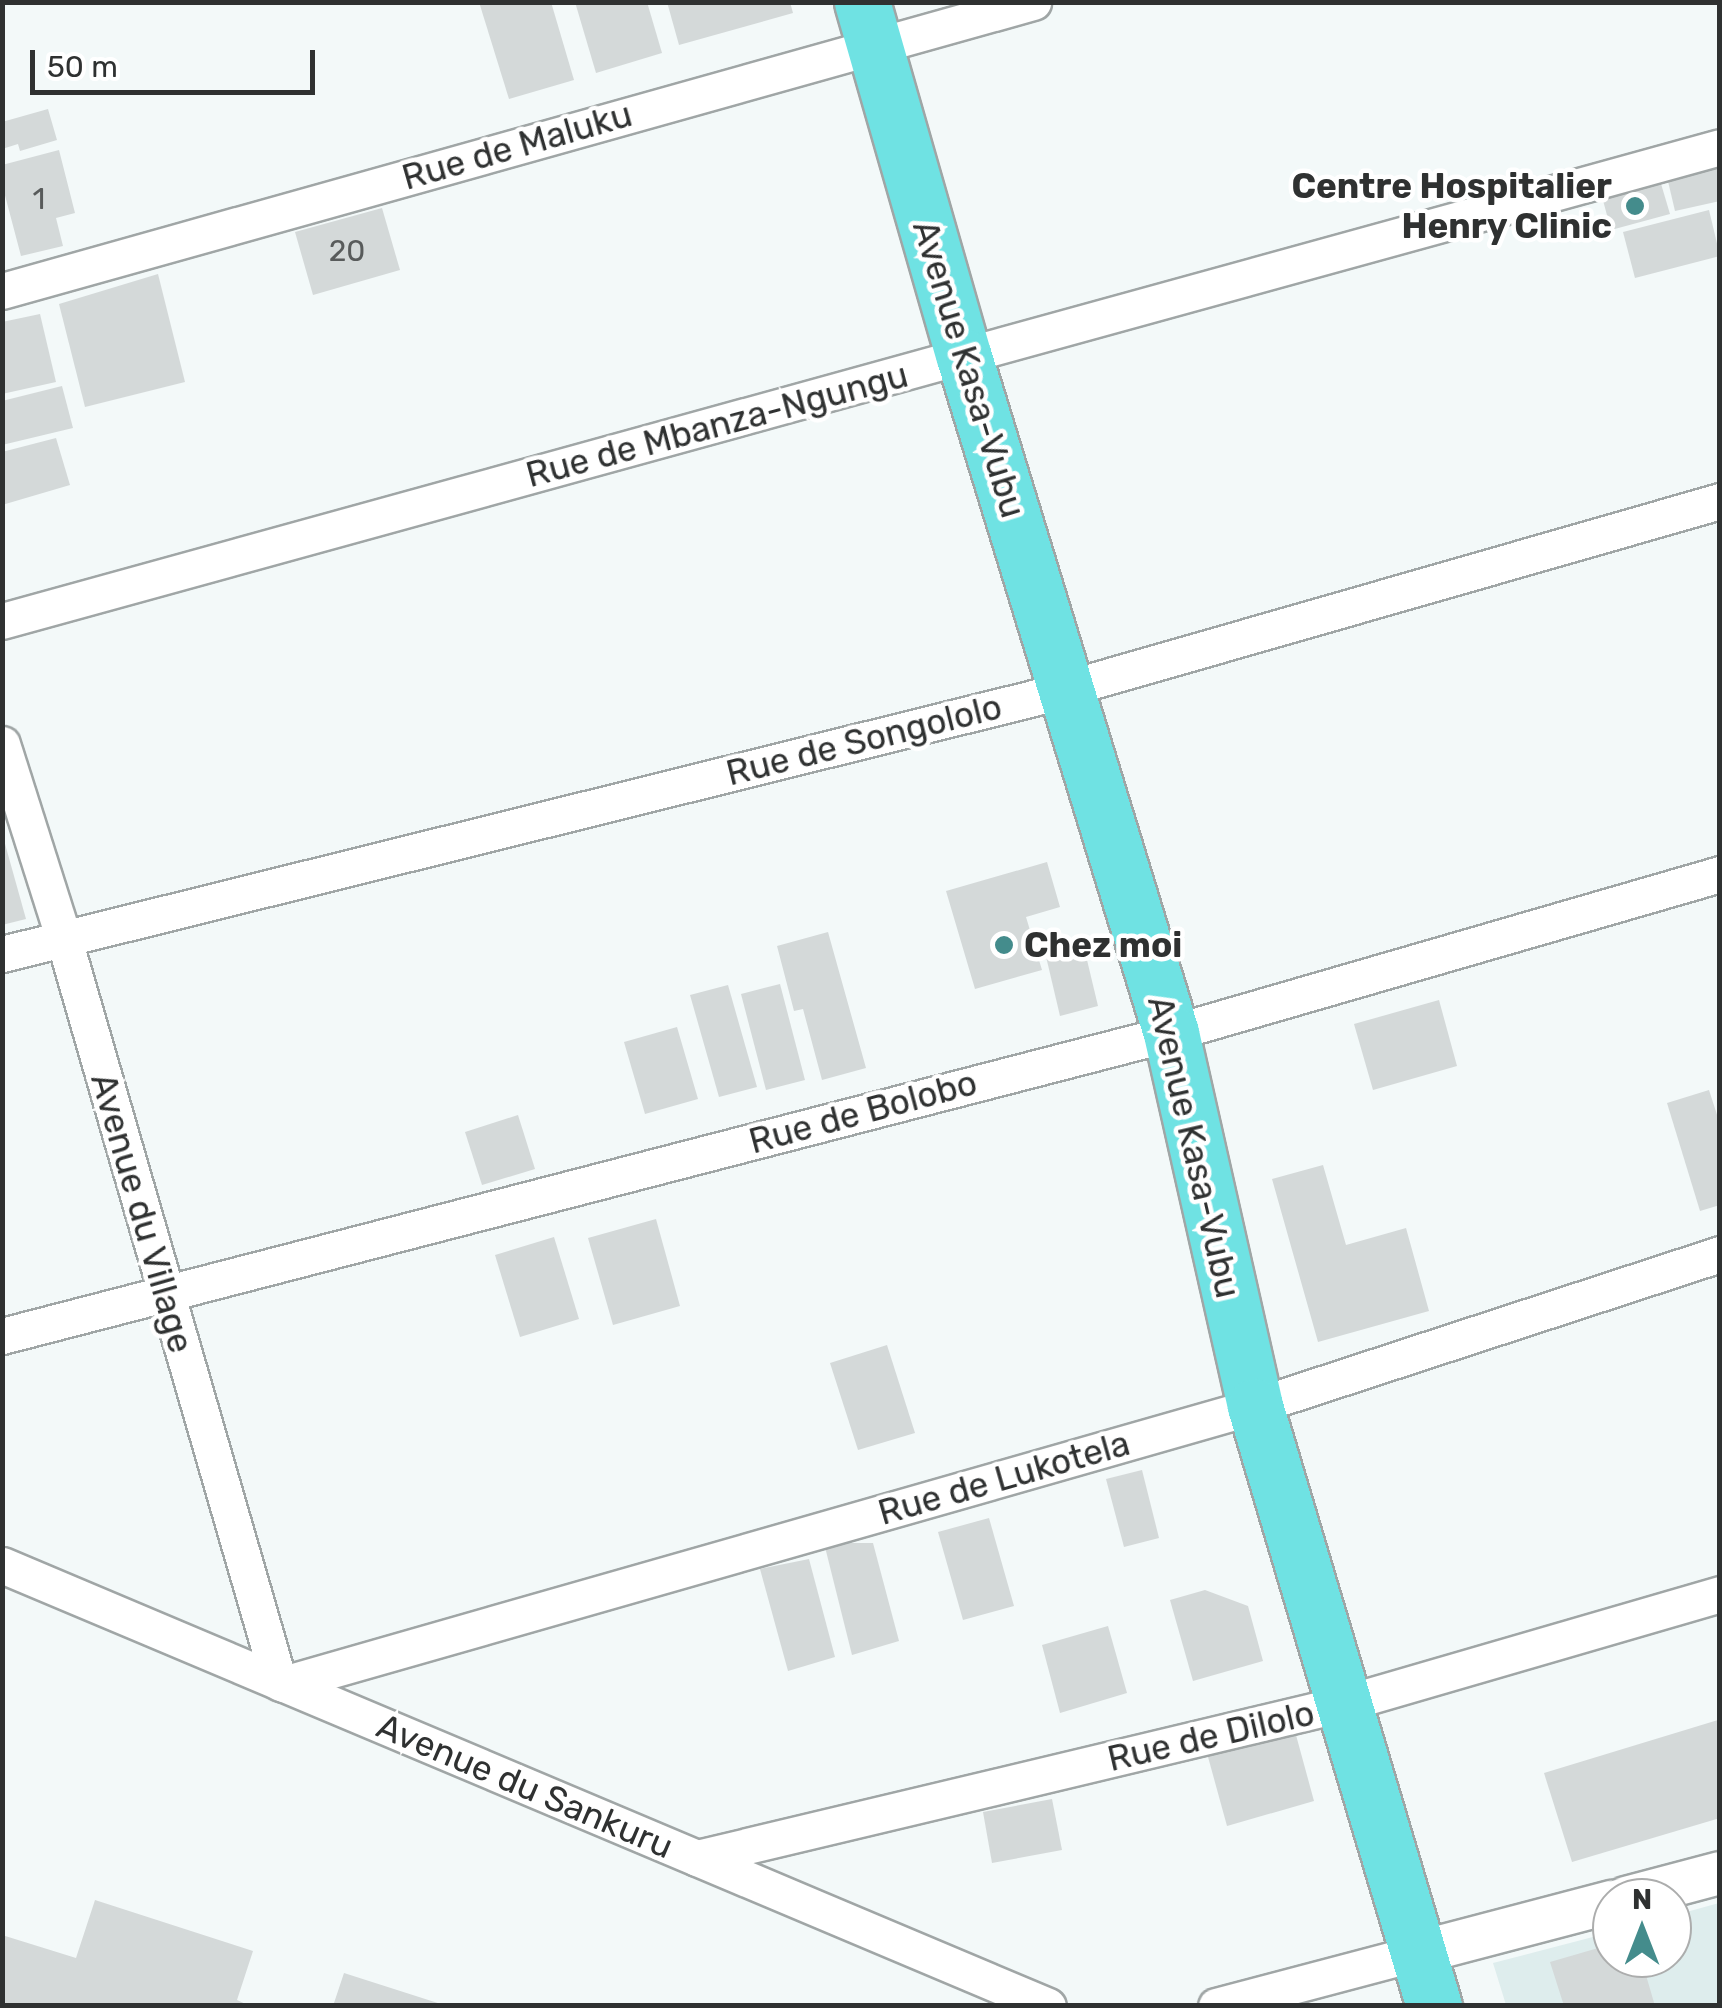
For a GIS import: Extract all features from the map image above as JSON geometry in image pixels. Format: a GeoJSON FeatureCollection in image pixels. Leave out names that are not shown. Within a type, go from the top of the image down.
{"type":"FeatureCollection","features":[{"type":"Feature","properties":{"kind":"main road","name":"Avenue Kasa-Vubu"},"geometry":{"type":"LineString","coordinates":[[868,24],[964,358],[1171,1033],[1255,1406],[1342,1704],[1433,1949],[1434,2006]]}},
{"type":"Feature","properties":{"kind":"street","name":"Rue de Maluku"},"geometry":{"type":"LineString","coordinates":[[2,291],[868,24],[1033,2]]}},
{"type":"Feature","properties":{"kind":"street","name":"Rue de Mbanza-Ngungu"},"geometry":{"type":"LineString","coordinates":[[2,621],[1720,147]]}},
{"type":"Feature","properties":{"kind":"street","name":"Rue de Songololo"},"geometry":{"type":"LineString","coordinates":[[2,954],[1066,688],[1720,501]]}},
{"type":"Feature","properties":{"kind":"street","name":"Avenue du Village"},"geometry":{"type":"LineString","coordinates":[[2,744],[63,936],[281,1683]]}},
{"type":"Feature","properties":{"kind":"street","name":"Rue de Bolobo"},"geometry":{"type":"LineString","coordinates":[[2,1336],[1171,1033],[1720,874]]}},
{"type":"Feature","properties":{"kind":"street","name":"Rue de Lukotela"},"geometry":{"type":"LineString","coordinates":[[281,1683],[1255,1406],[1720,1254]]}},
{"type":"Feature","properties":{"kind":"street","name":"Avenue du Sankuru"},"geometry":{"type":"LineString","coordinates":[[2,1566],[1048,2006]]}},
{"type":"Feature","properties":{"kind":"street","name":"Rue de Dilolo"},"geometry":{"type":"LineString","coordinates":[[697,1858],[1342,1704],[1720,1594]]}},
{"type":"Feature","properties":{"kind":"street"},"geometry":{"type":"LineString","coordinates":[[1692,1880],[1720,1873]]}},
{"type":"Feature","properties":{"kind":"street"},"geometry":{"type":"LineString","coordinates":[[1216,2006],[1592,1907]]}},
{"type":"Feature","properties":{"kind":"shaded area"},"geometry":{"type":"Polygon","coordinates":[[[1719,1903],[1719,2005],[1506,2005],[1493,1963],[1592,1937],[1592,1978],[1692,1978],[1692,1910],[1719,1903]]]}},
{"type":"Feature","properties":{"kind":"building"},"geometry":{"type":"Polygon","coordinates":[[[479,2],[551,2],[574,80],[509,99],[479,2]]]}},
{"type":"Feature","properties":{"kind":"building"},"geometry":{"type":"Polygon","coordinates":[[[575,2],[647,2],[662,53],[596,73],[575,2]]]}},
{"type":"Feature","properties":{"kind":"building"},"geometry":{"type":"Polygon","coordinates":[[[667,2],[790,2],[793,13],[679,45],[667,2]]]}},
{"type":"Feature","properties":{"kind":"building"},"geometry":{"type":"Polygon","coordinates":[[[48,109],[57,140],[20,151],[18,144],[2,149],[2,122],[48,109]]]}},
{"type":"Feature","properties":{"kind":"building"},"geometry":{"type":"Polygon","coordinates":[[[59,150],[75,213],[56,218],[63,246],[21,256],[2,184],[2,165],[59,150]]]}},
{"type":"Feature","properties":{"kind":"building"},"geometry":{"type":"Polygon","coordinates":[[[1720,164],[1720,201],[1675,211],[1667,177],[1720,164]]]}},
{"type":"Feature","properties":{"kind":"building"},"geometry":{"type":"Polygon","coordinates":[[[1659,177],[1670,214],[1611,230],[1601,193],[1659,177]]]}},
{"type":"Feature","properties":{"kind":"building"},"geometry":{"type":"Polygon","coordinates":[[[382,208],[400,270],[313,295],[295,232],[382,208]]]}},
{"type":"Feature","properties":{"kind":"building"},"geometry":{"type":"Polygon","coordinates":[[[1709,210],[1720,256],[1635,278],[1623,232],[1709,210]]]}},
{"type":"Feature","properties":{"kind":"building"},"geometry":{"type":"Polygon","coordinates":[[[158,274],[185,382],[85,407],[59,304],[158,274]]]}},
{"type":"Feature","properties":{"kind":"building"},"geometry":{"type":"Polygon","coordinates":[[[40,314],[56,382],[2,394],[2,322],[40,314]]]}},
{"type":"Feature","properties":{"kind":"building"},"geometry":{"type":"Polygon","coordinates":[[[62,386],[73,428],[2,445],[2,401],[62,386]]]}},
{"type":"Feature","properties":{"kind":"building"},"geometry":{"type":"Polygon","coordinates":[[[56,438],[70,485],[2,505],[2,452],[56,438]]]}},
{"type":"Feature","properties":{"kind":"building"},"geometry":{"type":"Polygon","coordinates":[[[2,833],[26,919],[2,925],[2,833]]]}},
{"type":"Feature","properties":{"kind":"building"},"geometry":{"type":"Polygon","coordinates":[[[1047,862],[1060,907],[1026,917],[1042,970],[975,989],[946,891],[1047,862]]]}},
{"type":"Feature","properties":{"kind":"building"},"geometry":{"type":"Polygon","coordinates":[[[828,932],[866,1068],[822,1080],[803,1009],[794,1011],[777,946],[828,932]]]}},
{"type":"Feature","properties":{"kind":"building"},"geometry":{"type":"Polygon","coordinates":[[[1082,939],[1098,1006],[1060,1016],[1044,948],[1082,939]]]}},
{"type":"Feature","properties":{"kind":"building"},"geometry":{"type":"Polygon","coordinates":[[[780,984],[805,1080],[766,1090],[741,994],[780,984]]]}},
{"type":"Feature","properties":{"kind":"building"},"geometry":{"type":"Polygon","coordinates":[[[728,985],[757,1087],[719,1097],[690,995],[728,985]]]}},
{"type":"Feature","properties":{"kind":"building"},"geometry":{"type":"Polygon","coordinates":[[[1439,1000],[1457,1066],[1373,1090],[1354,1024],[1439,1000]]]}},
{"type":"Feature","properties":{"kind":"building"},"geometry":{"type":"Polygon","coordinates":[[[677,1027],[698,1099],[645,1114],[624,1042],[677,1027]]]}},
{"type":"Feature","properties":{"kind":"building"},"geometry":{"type":"Polygon","coordinates":[[[1709,1090],[1720,1124],[1720,1205],[1700,1211],[1667,1103],[1709,1090]]]}},
{"type":"Feature","properties":{"kind":"building"},"geometry":{"type":"Polygon","coordinates":[[[518,1115],[535,1169],[482,1185],[465,1132],[518,1115]]]}},
{"type":"Feature","properties":{"kind":"building"},"geometry":{"type":"Polygon","coordinates":[[[1323,1165],[1346,1245],[1406,1228],[1429,1311],[1318,1342],[1272,1179],[1323,1165]]]}},
{"type":"Feature","properties":{"kind":"building"},"geometry":{"type":"Polygon","coordinates":[[[656,1219],[680,1306],[613,1325],[588,1238],[656,1219]]]}},
{"type":"Feature","properties":{"kind":"building"},"geometry":{"type":"Polygon","coordinates":[[[554,1237],[579,1319],[520,1337],[495,1255],[554,1237]]]}},
{"type":"Feature","properties":{"kind":"building"},"geometry":{"type":"Polygon","coordinates":[[[887,1345],[915,1433],[858,1450],[830,1363],[887,1345]]]}},
{"type":"Feature","properties":{"kind":"building"},"geometry":{"type":"Polygon","coordinates":[[[1142,1470],[1159,1538],[1124,1547],[1106,1479],[1142,1470]]]}},
{"type":"Feature","properties":{"kind":"building"},"geometry":{"type":"Polygon","coordinates":[[[989,1518],[1014,1606],[963,1620],[938,1532],[989,1518]]]}},
{"type":"Feature","properties":{"kind":"building"},"geometry":{"type":"Polygon","coordinates":[[[824,1543],[873,1543],[899,1641],[852,1655],[824,1543]]]}},
{"type":"Feature","properties":{"kind":"building"},"geometry":{"type":"Polygon","coordinates":[[[809,1559],[835,1657],[788,1671],[760,1569],[809,1559]]]}},
{"type":"Feature","properties":{"kind":"building"},"geometry":{"type":"Polygon","coordinates":[[[1205,1590],[1248,1606],[1263,1661],[1193,1681],[1170,1600],[1205,1590]]]}},
{"type":"Feature","properties":{"kind":"building"},"geometry":{"type":"Polygon","coordinates":[[[1108,1626],[1127,1693],[1060,1713],[1042,1645],[1108,1626]]]}},
{"type":"Feature","properties":{"kind":"building"},"geometry":{"type":"Polygon","coordinates":[[[1718,1720],[1720,1818],[1572,1862],[1544,1773],[1718,1720]]]}},
{"type":"Feature","properties":{"kind":"building"},"geometry":{"type":"Polygon","coordinates":[[[1293,1724],[1314,1801],[1227,1826],[1205,1746],[1293,1724]]]}},
{"type":"Feature","properties":{"kind":"building"},"geometry":{"type":"Polygon","coordinates":[[[1052,1799],[1062,1850],[992,1863],[983,1812],[1052,1799]]]}},
{"type":"Feature","properties":{"kind":"building"},"geometry":{"type":"Polygon","coordinates":[[[95,1900],[253,1951],[237,2000],[250,2006],[2,2006],[2,1935],[76,1958],[95,1900]]]}},
{"type":"Feature","properties":{"kind":"building"},"geometry":{"type":"Polygon","coordinates":[[[1592,1950],[1592,1978],[1647,1978],[1655,2006],[1564,2006],[1550,1962],[1592,1950]]]}},
{"type":"Feature","properties":{"kind":"building"},"geometry":{"type":"Polygon","coordinates":[[[344,1973],[444,2005],[444,2006],[333,2006],[344,1973]]]}},
{"type":"Feature","properties":{"kind":"place","name":"Centre Hospitalier Henry Clinic"},"geometry":{"type":"Point","coordinates":[1635,206]}},
{"type":"Feature","properties":{"kind":"place","name":"Chez moi"},"geometry":{"type":"Point","coordinates":[1004,945]}}]}
